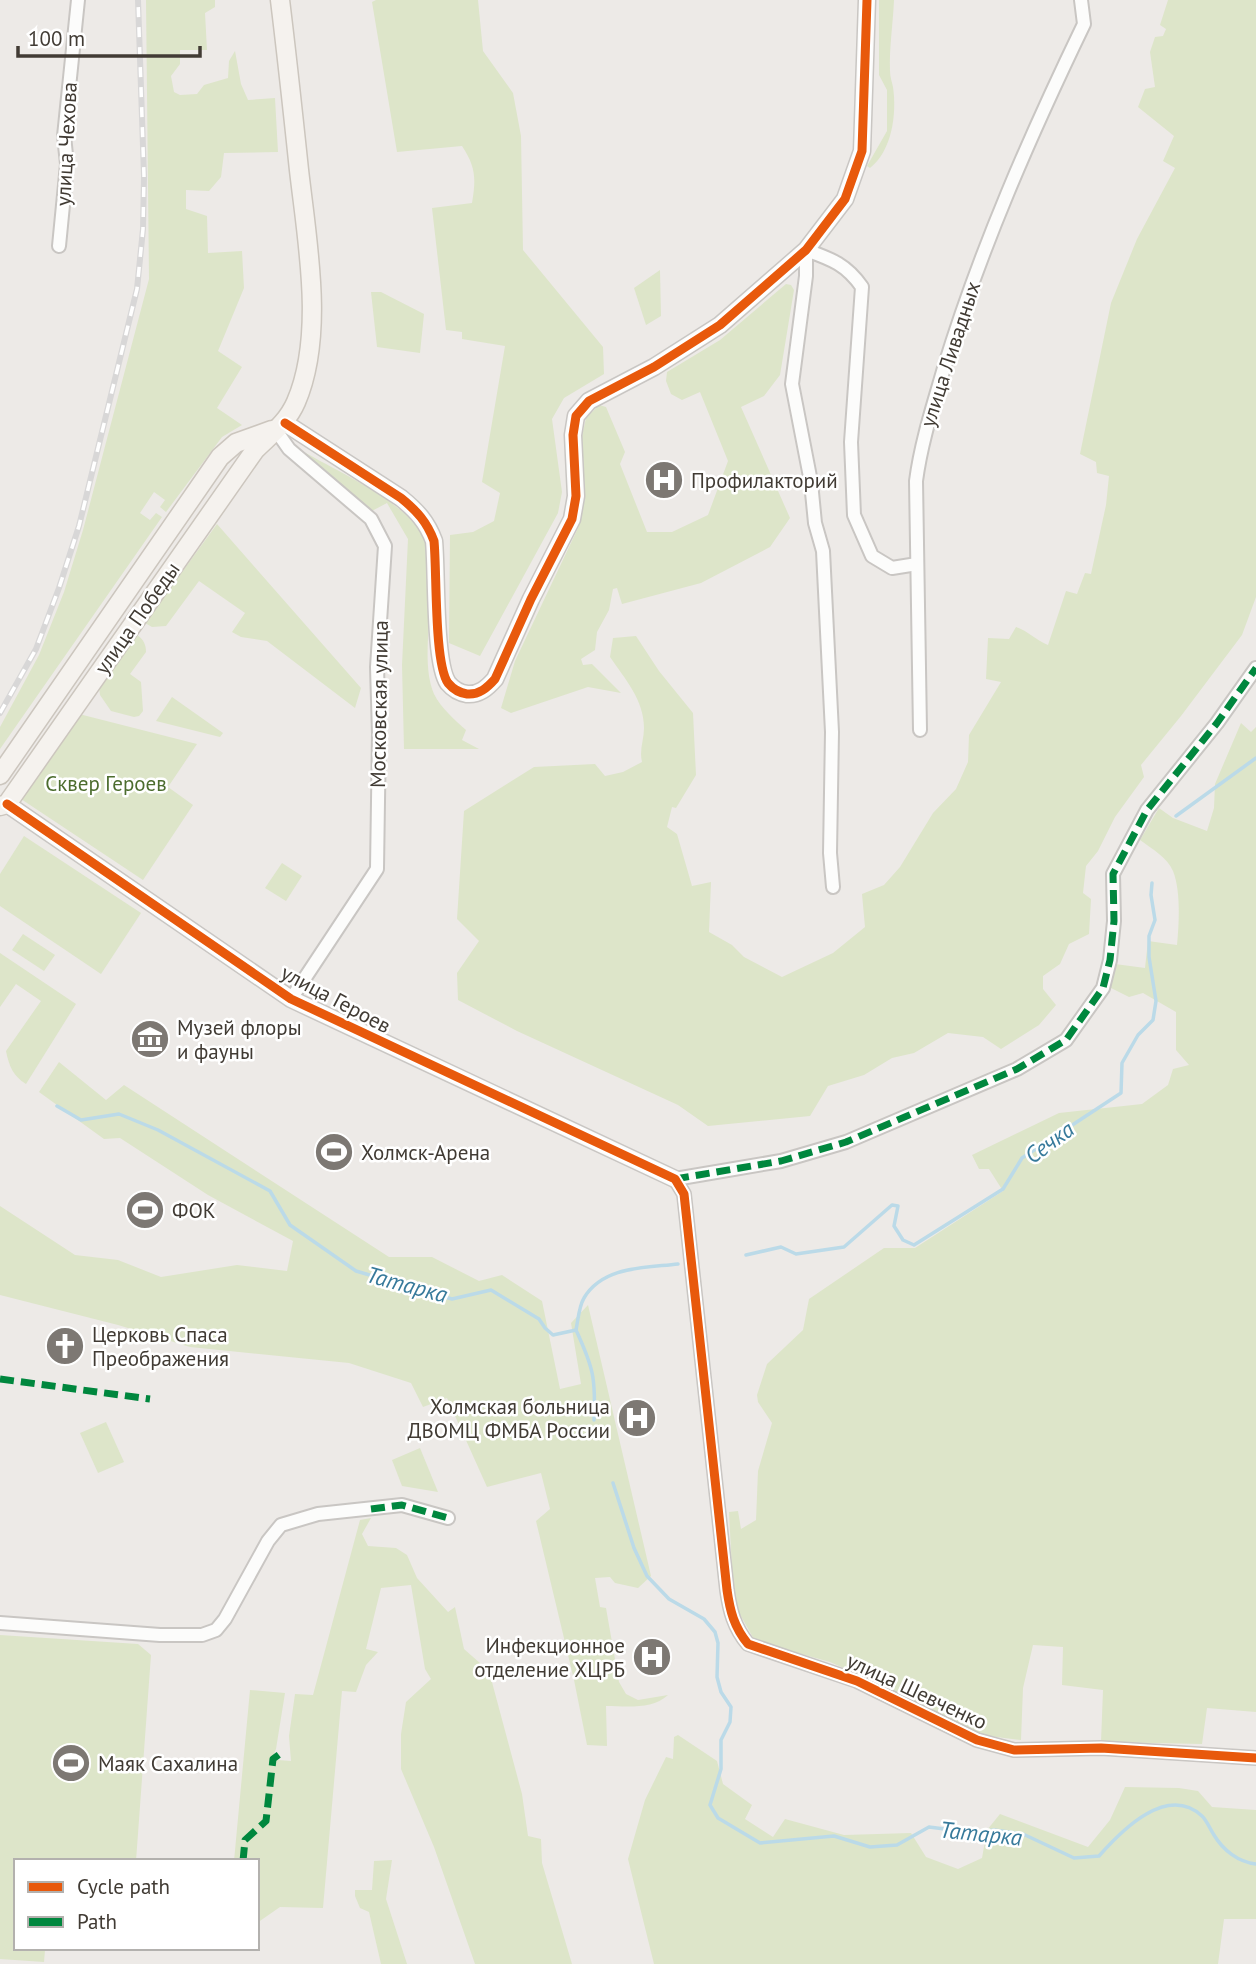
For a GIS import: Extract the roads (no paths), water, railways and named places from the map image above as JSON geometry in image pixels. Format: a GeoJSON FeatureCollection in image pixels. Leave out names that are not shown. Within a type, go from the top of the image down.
{"type":"FeatureCollection","features":[{"type":"Feature","properties":{"kind":"main road","name":"улица Победы"},"geometry":{"type":"LineString","coordinates":[[4,805],[255,450],[280,426],[296,403],[310,346],[311,308],[303,200],[280,0]]}},
{"type":"Feature","properties":{"kind":"main road","name":"улица Победы"},"geometry":{"type":"LineString","coordinates":[[0,775],[220,457],[236,443],[280,426]]}},
{"type":"Feature","properties":{"kind":"street","name":"улица Чехова"},"geometry":{"type":"LineString","coordinates":[[60,246],[67,164],[64,136],[78,0]]}},
{"type":"Feature","properties":{"kind":"street"},"geometry":{"type":"LineString","coordinates":[[280,426],[401,498],[417,511],[429,526],[434,541],[439,651],[443,673],[449,685],[460,693],[473,695],[486,690],[495,679],[531,599],[572,519],[576,496],[573,435],[576,416],[589,401],[654,367],[720,325],[806,250],[845,199],[862,150],[867,0]]}},
{"type":"Feature","properties":{"kind":"street","name":"улица Ливадных"},"geometry":{"type":"LineString","coordinates":[[920,730],[916,481],[919,453],[973,280],[1016,172],[1084,24],[1082,0]]}},
{"type":"Feature","properties":{"kind":"street"},"geometry":{"type":"LineString","coordinates":[[806,250],[834,260],[851,271],[862,286],[851,442],[854,515],[861,535],[872,555],[892,568],[917,564]]}},
{"type":"Feature","properties":{"kind":"street"},"geometry":{"type":"LineString","coordinates":[[806,250],[806,276],[792,384],[811,482],[815,523],[823,551],[832,732],[830,853],[833,887]]}},
{"type":"Feature","properties":{"kind":"street","name":"Московская улица"},"geometry":{"type":"LineString","coordinates":[[280,426],[289,449],[370,519],[385,546],[377,667],[377,869],[291,999]]}},
{"type":"Feature","properties":{"kind":"street"},"geometry":{"type":"LineString","coordinates":[[675,1179],[781,1161],[846,1142],[1017,1069],[1066,1040],[1103,988],[1110,960],[1114,921],[1113,874],[1147,810],[1217,723],[1256,668]]}},
{"type":"Feature","properties":{"kind":"street","name":"улица Героев"},"geometry":{"type":"LineString","coordinates":[[4,805],[291,999],[675,1179]]}},
{"type":"Feature","properties":{"kind":"street","name":"улица Шевченко"},"geometry":{"type":"LineString","coordinates":[[675,1179],[684,1194],[731,1616],[738,1632],[748,1644],[857,1681],[977,1740],[1014,1750],[1101,1748],[1256,1758]]}},
{"type":"Feature","properties":{"kind":"street"},"geometry":{"type":"LineString","coordinates":[[0,1622],[160,1635],[202,1635],[216,1630],[225,1619],[268,1541],[281,1525],[318,1514],[401,1505],[448,1518]]}},
{"type":"Feature","properties":{"kind":"waterway","name":"Сечка"},"geometry":{"type":"LineString","coordinates":[[1176,816],[1256,758]]}},
{"type":"Feature","properties":{"kind":"waterway","name":"Сечка"},"geometry":{"type":"LineString","coordinates":[[746,1255],[781,1247],[796,1254],[844,1247],[892,1205],[898,1206],[894,1226],[903,1240],[914,1245],[1003,1189],[1022,1158],[1121,1093],[1122,1063],[1138,1035],[1153,1020],[1156,1001],[1149,957],[1149,936],[1155,920],[1152,883]]}},
{"type":"Feature","properties":{"kind":"waterway","name":"Татарка"},"geometry":{"type":"LineString","coordinates":[[57,1106],[81,1120],[119,1114],[158,1130],[270,1191],[290,1225],[356,1271],[452,1299],[491,1290],[539,1319],[553,1335],[576,1330]]}},
{"type":"Feature","properties":{"kind":"waterway","name":"Сечка"},"geometry":{"type":"LineString","coordinates":[[576,1330],[582,1301],[602,1280],[613,1274],[639,1268],[678,1264]]}},
{"type":"Feature","properties":{"kind":"waterway","name":"Татарка"},"geometry":{"type":"LineString","coordinates":[[576,1330],[592,1373],[594,1420]]}},
{"type":"Feature","properties":{"kind":"waterway","name":"Татарка"},"geometry":{"type":"LineString","coordinates":[[613,1483],[634,1548],[647,1576],[669,1599],[704,1619],[715,1632],[718,1643],[717,1677],[721,1692],[731,1707],[730,1722],[721,1740],[721,1769],[710,1805],[718,1818],[760,1843],[834,1836],[870,1847],[897,1845],[929,1827],[976,1833],[994,1830],[1023,1834],[1074,1858],[1099,1856],[1132,1823],[1146,1814],[1174,1805],[1188,1807],[1202,1816],[1226,1850],[1243,1861],[1256,1864]]}},
{"type":"Feature","properties":{"kind":"railway"},"geometry":{"type":"LineString","coordinates":[[0,713],[36,649],[59,588],[79,526],[137,289],[143,229],[144,176],[138,0]]}},
{"type":"Feature","properties":{"kind":"place","name":"Профилакторий"},"geometry":{"type":"Point","coordinates":[664,480]}},
{"type":"Feature","properties":{"kind":"place","name":"Музей флоры и фауны"},"geometry":{"type":"Point","coordinates":[150,1039]}},
{"type":"Feature","properties":{"kind":"place","name":"Холмск-Арена"},"geometry":{"type":"Point","coordinates":[334,1152]}},
{"type":"Feature","properties":{"kind":"place","name":"ФОК"},"geometry":{"type":"Point","coordinates":[145,1210]}},
{"type":"Feature","properties":{"kind":"place","name":"Церковь Спаса Преображения"},"geometry":{"type":"Point","coordinates":[65,1346]}},
{"type":"Feature","properties":{"kind":"place","name":"Холмская больница ДВОМЦ ФМБА России"},"geometry":{"type":"Point","coordinates":[637,1418]}},
{"type":"Feature","properties":{"kind":"place","name":"Инфекционное отделение ХЦРБ"},"geometry":{"type":"Point","coordinates":[652,1657]}},
{"type":"Feature","properties":{"kind":"place","name":"Маяк Сахалина"},"geometry":{"type":"Point","coordinates":[71,1763]}},
{"type":"Feature","properties":{"kind":"park label","name":"Сквер Героев"},"geometry":{"type":"Point","coordinates":[106,783]}}]}
